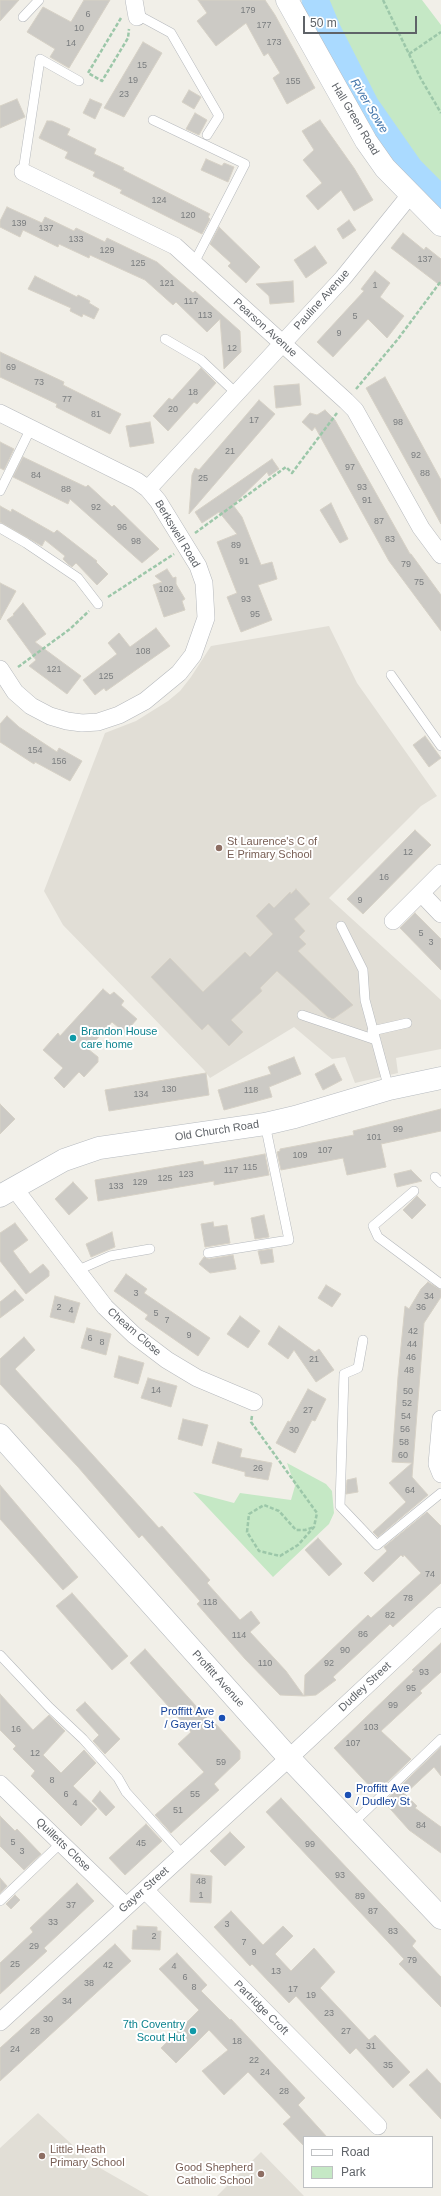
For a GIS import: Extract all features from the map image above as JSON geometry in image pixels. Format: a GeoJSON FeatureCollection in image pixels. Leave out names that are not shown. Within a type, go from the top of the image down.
{"type":"FeatureCollection","features":[{"type":"Feature","properties":{"kind":"main road","name":"Hall Green Road"},"geometry":{"type":"LineString","coordinates":[[287,0],[366,141],[385,168],[441,225]]}},
{"type":"Feature","properties":{"kind":"main road","name":"Old Church Road"},"geometry":{"type":"LineString","coordinates":[[5,1190],[64,1160],[98,1148],[265,1124],[295,1117],[390,1089],[441,1078]]}},
{"type":"Feature","properties":{"kind":"main road","name":"Proffitt Avenue"},"geometry":{"type":"LineString","coordinates":[[0,1436],[289,1758],[441,1918]]}},
{"type":"Feature","properties":{"kind":"street","name":"Pearson Avenue"},"geometry":{"type":"LineString","coordinates":[[23,172],[175,246],[346,401],[355,410],[421,528],[441,555]]}},
{"type":"Feature","properties":{"kind":"street","name":"Pauline Avenue"},"geometry":{"type":"LineString","coordinates":[[148,489],[343,278],[410,195]]}},
{"type":"Feature","properties":{"kind":"street","name":"Berkswell Road"},"geometry":{"type":"LineString","coordinates":[[0,413],[137,481],[148,489],[158,501],[198,566],[204,583],[206,618],[192,655],[179,673],[145,701],[119,715],[98,722],[82,723],[67,721],[50,716],[31,706],[15,692],[3,672]]}},
{"type":"Feature","properties":{"kind":"street"},"geometry":{"type":"LineString","coordinates":[[393,921],[441,873]]}},
{"type":"Feature","properties":{"kind":"street"},"geometry":{"type":"LineString","coordinates":[[420,893],[441,914]]}},
{"type":"Feature","properties":{"kind":"street","name":"Cheam Close"},"geometry":{"type":"LineString","coordinates":[[5,1190],[110,1312],[134,1335],[167,1360],[203,1381],[254,1402]]}},
{"type":"Feature","properties":{"kind":"street"},"geometry":{"type":"LineString","coordinates":[[441,1419],[437,1464],[441,1474]]}},
{"type":"Feature","properties":{"kind":"street","name":"Dudley Street"},"geometry":{"type":"LineString","coordinates":[[289,1758],[441,1616]]}},
{"type":"Feature","properties":{"kind":"street","name":"Gayer Street"},"geometry":{"type":"LineString","coordinates":[[0,2022],[289,1758]]}},
{"type":"Feature","properties":{"kind":"street","name":"Quilletts Close"},"geometry":{"type":"LineString","coordinates":[[0,1784],[126,1906]]}},
{"type":"Feature","properties":{"kind":"street","name":"Partridge Croft"},"geometry":{"type":"LineString","coordinates":[[145,1890],[378,2126]]}},
{"type":"Feature","properties":{"kind":"lane"},"geometry":{"type":"LineString","coordinates":[[23,17],[39,0]]}},
{"type":"Feature","properties":{"kind":"lane"},"geometry":{"type":"LineString","coordinates":[[136,9],[170,33],[219,116],[207,135]]}},
{"type":"Feature","properties":{"kind":"lane"},"geometry":{"type":"LineString","coordinates":[[23,172],[40,59],[79,81]]}},
{"type":"Feature","properties":{"kind":"lane"},"geometry":{"type":"LineString","coordinates":[[153,120],[245,164],[194,264]]}},
{"type":"Feature","properties":{"kind":"lane"},"geometry":{"type":"LineString","coordinates":[[165,339],[201,360],[237,394]]}},
{"type":"Feature","properties":{"kind":"lane"},"geometry":{"type":"LineString","coordinates":[[0,491],[31,428]]}},
{"type":"Feature","properties":{"kind":"lane"},"geometry":{"type":"LineString","coordinates":[[0,528],[26,543],[78,578],[98,604]]}},
{"type":"Feature","properties":{"kind":"lane"},"geometry":{"type":"LineString","coordinates":[[391,675],[441,746]]}},
{"type":"Feature","properties":{"kind":"lane"},"geometry":{"type":"LineString","coordinates":[[341,926],[363,970],[365,1000],[372,1031],[390,1089]]}},
{"type":"Feature","properties":{"kind":"lane"},"geometry":{"type":"LineString","coordinates":[[302,1015],[376,1040]]}},
{"type":"Feature","properties":{"kind":"lane"},"geometry":{"type":"LineString","coordinates":[[372,1031],[407,1023]]}},
{"type":"Feature","properties":{"kind":"lane"},"geometry":{"type":"LineString","coordinates":[[208,1253],[289,1240],[265,1124]]}},
{"type":"Feature","properties":{"kind":"lane"},"geometry":{"type":"LineString","coordinates":[[414,1191],[373,1226],[378,1237],[441,1284]]}},
{"type":"Feature","properties":{"kind":"lane"},"geometry":{"type":"LineString","coordinates":[[76,1271],[110,1256],[150,1250]]}},
{"type":"Feature","properties":{"kind":"lane"},"geometry":{"type":"LineString","coordinates":[[363,1340],[358,1368],[344,1374],[340,1506],[377,1546],[441,1493]]}},
{"type":"Feature","properties":{"kind":"lane"},"geometry":{"type":"LineString","coordinates":[[0,1655],[49,1708],[83,1739],[118,1778],[126,1792],[183,1855]]}},
{"type":"Feature","properties":{"kind":"lane"},"geometry":{"type":"LineString","coordinates":[[352,1824],[441,1740]]}},
{"type":"Feature","properties":{"kind":"lane"},"geometry":{"type":"LineString","coordinates":[[0,1901],[61,1843]]}},
{"type":"Feature","properties":{"kind":"path"},"geometry":{"type":"LineString","coordinates":[[383,0],[408,54],[441,113]]}},
{"type":"Feature","properties":{"kind":"path"},"geometry":{"type":"LineString","coordinates":[[136,9],[127,31],[128,38],[102,81],[88,73],[121,18],[136,9]]}},
{"type":"Feature","properties":{"kind":"path"},"geometry":{"type":"LineString","coordinates":[[408,54],[441,32]]}},
{"type":"Feature","properties":{"kind":"path"},"geometry":{"type":"LineString","coordinates":[[3,672],[70,629],[98,604],[186,547],[193,534],[286,467],[292,473],[346,401],[398,339],[441,281]]}},
{"type":"Feature","properties":{"kind":"path"},"geometry":{"type":"LineString","coordinates":[[254,1402],[251,1422],[317,1513],[314,1527],[298,1546],[280,1556],[259,1551],[247,1532],[249,1514],[264,1505],[279,1511],[296,1530],[305,1530],[314,1527]]}},
{"type":"Feature","properties":{"kind":"shaded area","name":"St Laurence's C of E Primary School"},"geometry":{"type":"Polygon","coordinates":[[[329,626],[357,683],[437,796],[421,806],[329,898],[441,1000],[441,1049],[396,1058],[398,1073],[355,1083],[345,1057],[332,1059],[294,1027],[210,1078],[204,1070],[63,925],[44,891],[105,733],[136,721],[168,701],[180,691],[191,677],[211,646],[329,626]]]}},
{"type":"Feature","properties":{"kind":"shaded area","name":"Little Heath Primary School"},"geometry":{"type":"Polygon","coordinates":[[[38,2113],[93,2164],[149,2196],[0,2196],[0,2148],[38,2113]]]}},
{"type":"Feature","properties":{"kind":"shaded area","name":"Good Shepherd Catholic School"},"geometry":{"type":"Polygon","coordinates":[[[261,2152],[304,2196],[217,2196],[261,2152]]]}},
{"type":"Feature","properties":{"kind":"green space"},"geometry":{"type":"Polygon","coordinates":[[[306,0],[422,0],[441,25],[441,203],[416,182],[373,124],[306,0]]]}},
{"type":"Feature","properties":{"kind":"green space"},"geometry":{"type":"Polygon","coordinates":[[[287,1463],[326,1484],[332,1491],[334,1513],[329,1524],[273,1577],[193,1492],[234,1503],[240,1493],[291,1500],[295,1486],[287,1463]]]}},
{"type":"Feature","properties":{"kind":"building"},"geometry":{"type":"Polygon","coordinates":[[[0,0],[19,0],[0,21],[0,0]]]}},
{"type":"Feature","properties":{"kind":"building"},"geometry":{"type":"Polygon","coordinates":[[[84,0],[110,0],[69,68],[50,57],[55,49],[27,32],[43,7],[71,22],[84,0]]]}},
{"type":"Feature","properties":{"kind":"building"},"geometry":{"type":"Polygon","coordinates":[[[198,0],[265,0],[275,15],[315,88],[287,104],[273,78],[280,73],[268,53],[264,56],[246,23],[216,46],[197,21],[207,13],[198,0]]]}},
{"type":"Feature","properties":{"kind":"building"},"geometry":{"type":"Polygon","coordinates":[[[143,42],[162,53],[124,117],[104,108],[143,42]]]}},
{"type":"Feature","properties":{"kind":"building"},"geometry":{"type":"Polygon","coordinates":[[[189,90],[201,97],[194,109],[182,102],[189,90]]]}},
{"type":"Feature","properties":{"kind":"building"},"geometry":{"type":"Polygon","coordinates":[[[17,99],[25,117],[0,128],[0,106],[17,99]]]}},
{"type":"Feature","properties":{"kind":"building"},"geometry":{"type":"Polygon","coordinates":[[[90,99],[102,104],[95,119],[83,113],[90,99]]]}},
{"type":"Feature","properties":{"kind":"building"},"geometry":{"type":"Polygon","coordinates":[[[195,113],[207,120],[199,135],[186,129],[195,113]]]}},
{"type":"Feature","properties":{"kind":"building"},"geometry":{"type":"Polygon","coordinates":[[[320,120],[354,168],[373,200],[354,211],[341,190],[318,210],[306,196],[322,183],[303,160],[314,150],[302,131],[320,120]]]}},
{"type":"Feature","properties":{"kind":"building"},"geometry":{"type":"Polygon","coordinates":[[[47,121],[52,121],[70,129],[67,135],[96,149],[94,154],[124,168],[123,170],[210,214],[208,217],[210,219],[202,234],[120,193],[122,190],[93,176],[95,172],[65,158],[68,152],[39,138],[47,121]]]}},
{"type":"Feature","properties":{"kind":"building"},"geometry":{"type":"Polygon","coordinates":[[[206,159],[222,166],[224,163],[234,167],[228,182],[201,170],[206,159]]]}},
{"type":"Feature","properties":{"kind":"building"},"geometry":{"type":"Polygon","coordinates":[[[7,207],[42,223],[45,217],[74,231],[76,228],[105,242],[107,238],[157,262],[193,293],[195,291],[240,331],[241,352],[224,369],[220,319],[207,332],[176,302],[173,305],[145,280],[90,255],[89,258],[59,244],[58,247],[23,230],[20,237],[0,227],[0,221],[7,207]]]}},
{"type":"Feature","properties":{"kind":"building"},"geometry":{"type":"Polygon","coordinates":[[[349,220],[356,230],[343,239],[337,229],[349,220]]]}},
{"type":"Feature","properties":{"kind":"building"},"geometry":{"type":"Polygon","coordinates":[[[219,227],[260,267],[246,283],[228,266],[231,263],[210,244],[219,227]]]}},
{"type":"Feature","properties":{"kind":"building"},"geometry":{"type":"Polygon","coordinates":[[[403,233],[424,250],[426,247],[441,259],[441,286],[391,248],[403,233]]]}},
{"type":"Feature","properties":{"kind":"building"},"geometry":{"type":"Polygon","coordinates":[[[315,246],[327,263],[306,278],[294,260],[315,246]]]}},
{"type":"Feature","properties":{"kind":"building"},"geometry":{"type":"Polygon","coordinates":[[[375,271],[390,283],[380,297],[404,316],[387,338],[368,319],[333,357],[317,342],[364,291],[361,289],[375,271]]]}},
{"type":"Feature","properties":{"kind":"building"},"geometry":{"type":"Polygon","coordinates":[[[35,276],[77,297],[78,295],[90,301],[89,303],[99,309],[94,319],[83,314],[82,317],[70,311],[71,308],[28,289],[35,276]]]}},
{"type":"Feature","properties":{"kind":"building"},"geometry":{"type":"Polygon","coordinates":[[[293,281],[294,302],[270,304],[269,296],[256,284],[293,281]]]}},
{"type":"Feature","properties":{"kind":"building"},"geometry":{"type":"Polygon","coordinates":[[[0,352],[64,382],[63,385],[121,414],[110,434],[56,407],[57,404],[0,377],[0,352]]]}},
{"type":"Feature","properties":{"kind":"building"},"geometry":{"type":"Polygon","coordinates":[[[201,368],[216,383],[197,404],[194,402],[168,431],[153,416],[169,398],[172,400],[201,368]]]}},
{"type":"Feature","properties":{"kind":"building"},"geometry":{"type":"Polygon","coordinates":[[[385,377],[441,480],[441,524],[366,388],[385,377]]]}},
{"type":"Feature","properties":{"kind":"building"},"geometry":{"type":"Polygon","coordinates":[[[299,384],[301,405],[276,408],[274,386],[299,384]]]}},
{"type":"Feature","properties":{"kind":"building"},"geometry":{"type":"Polygon","coordinates":[[[259,400],[275,414],[189,514],[192,475],[195,468],[199,470],[259,400]]]}},
{"type":"Feature","properties":{"kind":"building"},"geometry":{"type":"Polygon","coordinates":[[[325,410],[335,420],[410,554],[441,595],[441,631],[389,561],[315,427],[312,431],[302,422],[310,413],[317,415],[325,410]]]}},
{"type":"Feature","properties":{"kind":"building"},"geometry":{"type":"Polygon","coordinates":[[[150,422],[154,443],[130,447],[126,426],[150,422]]]}},
{"type":"Feature","properties":{"kind":"building"},"geometry":{"type":"Polygon","coordinates":[[[0,442],[14,449],[4,470],[0,468],[0,442]]]}},
{"type":"Feature","properties":{"kind":"building"},"geometry":{"type":"Polygon","coordinates":[[[23,457],[86,487],[88,485],[112,507],[114,505],[159,549],[142,563],[70,499],[68,504],[13,477],[23,457]]]}},
{"type":"Feature","properties":{"kind":"building"},"geometry":{"type":"Polygon","coordinates":[[[272,459],[279,469],[269,476],[267,472],[233,505],[242,517],[261,565],[272,562],[277,579],[258,585],[272,620],[241,632],[227,597],[237,593],[217,542],[237,534],[219,512],[202,523],[195,512],[272,459]]]}},
{"type":"Feature","properties":{"kind":"building"},"geometry":{"type":"Polygon","coordinates":[[[331,503],[348,539],[340,543],[320,510],[331,503]]]}},
{"type":"Feature","properties":{"kind":"building"},"geometry":{"type":"Polygon","coordinates":[[[0,506],[11,512],[12,509],[54,533],[57,530],[97,561],[96,562],[108,574],[97,585],[76,563],[72,567],[68,564],[63,559],[65,556],[45,540],[42,546],[0,522],[0,506]]]}},
{"type":"Feature","properties":{"kind":"building"},"geometry":{"type":"Polygon","coordinates":[[[167,569],[173,578],[176,577],[176,584],[185,599],[182,601],[185,610],[164,617],[153,585],[162,582],[155,576],[167,569]]]}},
{"type":"Feature","properties":{"kind":"building"},"geometry":{"type":"Polygon","coordinates":[[[0,583],[16,591],[0,620],[0,583]]]}},
{"type":"Feature","properties":{"kind":"building"},"geometry":{"type":"Polygon","coordinates":[[[23,603],[46,634],[35,642],[81,676],[67,694],[29,666],[36,660],[7,620],[14,615],[13,614],[23,603]]]}},
{"type":"Feature","properties":{"kind":"building"},"geometry":{"type":"Polygon","coordinates":[[[156,628],[170,646],[106,691],[104,688],[95,695],[83,680],[117,654],[108,643],[119,633],[130,647],[156,628]]]}},
{"type":"Feature","properties":{"kind":"building"},"geometry":{"type":"Polygon","coordinates":[[[7,716],[19,727],[57,752],[59,748],[82,761],[70,781],[35,762],[34,764],[0,742],[0,724],[7,716]]]}},
{"type":"Feature","properties":{"kind":"building"},"geometry":{"type":"Polygon","coordinates":[[[425,736],[441,758],[429,767],[413,745],[425,736]]]}},
{"type":"Feature","properties":{"kind":"building"},"geometry":{"type":"Polygon","coordinates":[[[415,830],[431,845],[363,914],[347,899],[415,830]]]}},
{"type":"Feature","properties":{"kind":"building"},"geometry":{"type":"Polygon","coordinates":[[[296,889],[310,904],[294,919],[305,931],[299,937],[306,944],[298,951],[353,1005],[333,1019],[328,1017],[277,971],[260,988],[262,991],[231,1020],[243,1032],[229,1046],[208,1024],[202,1030],[151,977],[170,958],[203,992],[245,952],[250,957],[273,934],[256,916],[269,903],[274,908],[290,892],[291,894],[296,889]]]}},
{"type":"Feature","properties":{"kind":"building"},"geometry":{"type":"Polygon","coordinates":[[[415,913],[441,939],[441,970],[400,928],[415,913]]]}},
{"type":"Feature","properties":{"kind":"building","name":"Brandon House care home"},"geometry":{"type":"Polygon","coordinates":[[[103,989],[110,995],[114,992],[124,1001],[121,1005],[137,1019],[125,1033],[112,1022],[88,1049],[98,1057],[98,1062],[84,1077],[79,1072],[64,1088],[54,1078],[63,1068],[43,1050],[58,1033],[60,1036],[103,989]]]}},
{"type":"Feature","properties":{"kind":"building"},"geometry":{"type":"Polygon","coordinates":[[[294,1057],[301,1074],[269,1087],[272,1097],[224,1110],[218,1090],[271,1074],[268,1067],[294,1057]]]}},
{"type":"Feature","properties":{"kind":"building"},"geometry":{"type":"Polygon","coordinates":[[[334,1064],[342,1080],[323,1090],[315,1074],[334,1064]]]}},
{"type":"Feature","properties":{"kind":"building"},"geometry":{"type":"Polygon","coordinates":[[[206,1073],[209,1095],[109,1111],[105,1090],[206,1073]]]}},
{"type":"Feature","properties":{"kind":"building"},"geometry":{"type":"Polygon","coordinates":[[[0,1104],[15,1119],[0,1134],[0,1104]]]}},
{"type":"Feature","properties":{"kind":"building"},"geometry":{"type":"Polygon","coordinates":[[[441,1109],[441,1131],[381,1144],[386,1167],[347,1175],[343,1158],[281,1170],[277,1152],[280,1151],[280,1149],[354,1135],[353,1131],[441,1109]]]}},
{"type":"Feature","properties":{"kind":"building"},"geometry":{"type":"Polygon","coordinates":[[[265,1154],[269,1175],[214,1185],[214,1181],[98,1201],[95,1180],[203,1161],[204,1165],[265,1154]]]}},
{"type":"Feature","properties":{"kind":"building"},"geometry":{"type":"Polygon","coordinates":[[[411,1170],[422,1181],[397,1187],[394,1174],[411,1170]]]}},
{"type":"Feature","properties":{"kind":"building"},"geometry":{"type":"Polygon","coordinates":[[[73,1182],[88,1198],[69,1215],[55,1199],[73,1182]]]}},
{"type":"Feature","properties":{"kind":"building"},"geometry":{"type":"Polygon","coordinates":[[[417,1196],[426,1205],[412,1219],[403,1210],[417,1196]]]}},
{"type":"Feature","properties":{"kind":"building"},"geometry":{"type":"Polygon","coordinates":[[[264,1215],[269,1237],[255,1239],[251,1218],[264,1215]]]}},
{"type":"Feature","properties":{"kind":"building"},"geometry":{"type":"Polygon","coordinates":[[[213,1222],[214,1227],[227,1225],[230,1243],[205,1247],[201,1224],[213,1222]]]}},
{"type":"Feature","properties":{"kind":"building"},"geometry":{"type":"Polygon","coordinates":[[[15,1223],[28,1240],[13,1251],[30,1274],[43,1264],[49,1271],[49,1276],[26,1294],[0,1261],[0,1233],[15,1223]]]}},
{"type":"Feature","properties":{"kind":"building"},"geometry":{"type":"Polygon","coordinates":[[[112,1232],[115,1247],[91,1257],[86,1244],[112,1232]]]}},
{"type":"Feature","properties":{"kind":"building"},"geometry":{"type":"Polygon","coordinates":[[[272,1249],[274,1262],[261,1264],[258,1251],[272,1249]]]}},
{"type":"Feature","properties":{"kind":"building"},"geometry":{"type":"Polygon","coordinates":[[[233,1255],[236,1269],[210,1273],[199,1264],[204,1257],[209,1259],[233,1255]]]}},
{"type":"Feature","properties":{"kind":"building"},"geometry":{"type":"Polygon","coordinates":[[[126,1274],[147,1289],[144,1293],[210,1338],[198,1356],[145,1319],[148,1315],[114,1291],[126,1274]]]}},
{"type":"Feature","properties":{"kind":"building"},"geometry":{"type":"Polygon","coordinates":[[[428,1282],[441,1290],[441,1297],[424,1323],[412,1477],[428,1495],[378,1537],[373,1532],[406,1502],[389,1483],[412,1463],[392,1462],[405,1306],[409,1309],[421,1289],[428,1282]]]}},
{"type":"Feature","properties":{"kind":"building"},"geometry":{"type":"Polygon","coordinates":[[[326,1285],[341,1294],[332,1307],[318,1298],[326,1285]]]}},
{"type":"Feature","properties":{"kind":"building"},"geometry":{"type":"Polygon","coordinates":[[[15,1290],[24,1300],[0,1318],[0,1302],[15,1290]]]}},
{"type":"Feature","properties":{"kind":"building"},"geometry":{"type":"Polygon","coordinates":[[[55,1296],[80,1303],[74,1323],[50,1317],[55,1296]]]}},
{"type":"Feature","properties":{"kind":"building"},"geometry":{"type":"Polygon","coordinates":[[[240,1316],[260,1331],[248,1348],[227,1334],[240,1316]]]}},
{"type":"Feature","properties":{"kind":"building"},"geometry":{"type":"Polygon","coordinates":[[[279,1326],[315,1352],[319,1349],[334,1370],[316,1382],[294,1350],[288,1359],[268,1344],[279,1326]]]}},
{"type":"Feature","properties":{"kind":"building"},"geometry":{"type":"Polygon","coordinates":[[[87,1328],[111,1334],[106,1355],[81,1348],[87,1328]]]}},
{"type":"Feature","properties":{"kind":"building"},"geometry":{"type":"Polygon","coordinates":[[[24,1337],[35,1350],[15,1369],[159,1528],[162,1526],[210,1580],[207,1583],[240,1620],[251,1611],[260,1623],[250,1632],[286,1671],[304,1696],[280,1695],[245,1659],[197,1604],[200,1601],[142,1535],[139,1538],[78,1467],[0,1384],[0,1359],[24,1337]]]}},
{"type":"Feature","properties":{"kind":"building"},"geometry":{"type":"Polygon","coordinates":[[[119,1356],[144,1363],[138,1384],[114,1377],[119,1356]]]}},
{"type":"Feature","properties":{"kind":"building"},"geometry":{"type":"Polygon","coordinates":[[[148,1378],[177,1386],[171,1407],[141,1398],[148,1378]]]}},
{"type":"Feature","properties":{"kind":"building"},"geometry":{"type":"Polygon","coordinates":[[[308,1389],[326,1399],[315,1421],[312,1420],[295,1453],[276,1443],[288,1421],[290,1422],[308,1389]]]}},
{"type":"Feature","properties":{"kind":"building"},"geometry":{"type":"Polygon","coordinates":[[[183,1419],[208,1425],[202,1446],[178,1439],[183,1419]]]}},
{"type":"Feature","properties":{"kind":"building"},"geometry":{"type":"Polygon","coordinates":[[[218,1442],[242,1449],[240,1457],[272,1463],[268,1480],[245,1476],[245,1472],[212,1463],[218,1442]]]}},
{"type":"Feature","properties":{"kind":"building"},"geometry":{"type":"Polygon","coordinates":[[[356,1478],[358,1492],[346,1494],[347,1480],[356,1478]]]}},
{"type":"Feature","properties":{"kind":"building"},"geometry":{"type":"Polygon","coordinates":[[[0,1485],[78,1577],[63,1590],[0,1519],[0,1485]]]}},
{"type":"Feature","properties":{"kind":"building"},"geometry":{"type":"Polygon","coordinates":[[[427,1512],[441,1526],[441,1583],[393,1627],[390,1624],[333,1677],[336,1680],[316,1695],[304,1696],[305,1675],[368,1615],[371,1618],[421,1573],[404,1555],[403,1557],[401,1555],[373,1582],[364,1573],[387,1551],[384,1547],[427,1512]]]}},
{"type":"Feature","properties":{"kind":"building"},"geometry":{"type":"Polygon","coordinates":[[[318,1538],[342,1564],[329,1576],[305,1550],[318,1538]]]}},
{"type":"Feature","properties":{"kind":"building"},"geometry":{"type":"Polygon","coordinates":[[[72,1593],[128,1656],[112,1670],[56,1606],[72,1593]]]}},
{"type":"Feature","properties":{"kind":"building"},"geometry":{"type":"Polygon","coordinates":[[[441,1643],[441,1672],[420,1691],[422,1693],[381,1731],[411,1759],[376,1793],[334,1748],[441,1643]]]}},
{"type":"Feature","properties":{"kind":"building"},"geometry":{"type":"Polygon","coordinates":[[[145,1649],[213,1725],[215,1723],[240,1751],[240,1759],[214,1784],[219,1790],[171,1833],[155,1815],[204,1772],[178,1744],[191,1732],[130,1663],[145,1649]]]}},
{"type":"Feature","properties":{"kind":"building"},"geometry":{"type":"Polygon","coordinates":[[[0,1694],[33,1730],[49,1715],[65,1731],[43,1755],[61,1773],[84,1750],[96,1763],[73,1786],[97,1809],[81,1826],[31,1776],[35,1771],[13,1749],[16,1746],[0,1730],[0,1694]]]}},
{"type":"Feature","properties":{"kind":"building"},"geometry":{"type":"Polygon","coordinates":[[[85,1702],[120,1739],[105,1754],[93,1741],[99,1735],[76,1710],[85,1702]]]}},
{"type":"Feature","properties":{"kind":"building"},"geometry":{"type":"Polygon","coordinates":[[[441,1747],[441,1776],[434,1767],[405,1794],[417,1806],[415,1808],[441,1827],[441,1853],[409,1830],[384,1802],[441,1747]]]}},
{"type":"Feature","properties":{"kind":"building"},"geometry":{"type":"Polygon","coordinates":[[[100,1791],[115,1807],[106,1816],[92,1801],[100,1791]]]}},
{"type":"Feature","properties":{"kind":"building"},"geometry":{"type":"Polygon","coordinates":[[[281,1798],[416,1941],[412,1946],[441,1977],[441,2007],[399,1964],[404,1959],[266,1812],[281,1798]]]}},
{"type":"Feature","properties":{"kind":"building"},"geometry":{"type":"Polygon","coordinates":[[[0,1816],[15,1831],[17,1829],[41,1854],[24,1870],[0,1846],[0,1816]]]}},
{"type":"Feature","properties":{"kind":"building"},"geometry":{"type":"Polygon","coordinates":[[[146,1824],[162,1841],[125,1875],[109,1858],[146,1824]]]}},
{"type":"Feature","properties":{"kind":"building"},"geometry":{"type":"Polygon","coordinates":[[[230,1832],[245,1847],[225,1866],[210,1851],[230,1832]]]}},
{"type":"Feature","properties":{"kind":"building"},"geometry":{"type":"Polygon","coordinates":[[[191,1874],[212,1876],[211,1903],[190,1902],[191,1874]]]}},
{"type":"Feature","properties":{"kind":"building"},"geometry":{"type":"Polygon","coordinates":[[[0,1878],[7,1886],[0,1893],[0,1878]]]}},
{"type":"Feature","properties":{"kind":"building"},"geometry":{"type":"Polygon","coordinates":[[[77,1883],[94,1901],[44,1948],[47,1951],[0,1994],[0,1963],[33,1932],[30,1928],[77,1883]]]}},
{"type":"Feature","properties":{"kind":"building"},"geometry":{"type":"Polygon","coordinates":[[[15,1895],[20,1900],[11,1909],[6,1904],[15,1895]]]}},
{"type":"Feature","properties":{"kind":"building"},"geometry":{"type":"Polygon","coordinates":[[[231,1911],[263,1945],[283,1926],[293,1936],[275,1954],[291,1971],[314,1948],[335,1972],[320,1988],[369,2040],[375,2035],[410,2072],[393,2088],[356,2048],[350,2054],[296,1996],[289,2003],[252,1964],[250,1966],[214,1927],[231,1911]]]}},
{"type":"Feature","properties":{"kind":"building"},"geometry":{"type":"Polygon","coordinates":[[[137,1926],[157,1927],[157,1931],[161,1931],[160,1950],[132,1949],[133,1930],[137,1930],[137,1926]]]}},
{"type":"Feature","properties":{"kind":"building"},"geometry":{"type":"Polygon","coordinates":[[[115,1944],[131,1961],[0,2081],[0,2048],[115,1944]]]}},
{"type":"Feature","properties":{"kind":"building"},"geometry":{"type":"Polygon","coordinates":[[[177,1953],[207,1985],[201,1991],[230,2020],[231,2019],[305,2098],[298,2105],[326,2136],[303,2136],[303,2145],[283,2124],[291,2117],[248,2072],[224,2095],[202,2071],[228,2050],[209,2030],[176,2063],[161,2048],[199,2010],[159,1969],[177,1953]]]}},
{"type":"Feature","properties":{"kind":"building"},"geometry":{"type":"Polygon","coordinates":[[[427,2069],[441,2084],[441,2119],[409,2085],[427,2069]]]}},
{"type":"Feature","properties":{"kind":"waterway","name":"River Sowe"},"geometry":{"type":"LineString","coordinates":[[315,0],[328,31],[366,106],[410,169],[441,200]]}},
{"type":"Feature","properties":{"kind":"place","name":"St Laurence's C of E Primary School"},"geometry":{"type":"Point","coordinates":[219,848]}},
{"type":"Feature","properties":{"kind":"place","name":"Brandon House care home"},"geometry":{"type":"Point","coordinates":[73,1038]}},
{"type":"Feature","properties":{"kind":"place","name":"Proffitt Ave / Gayer St"},"geometry":{"type":"Point","coordinates":[222,1718]}},
{"type":"Feature","properties":{"kind":"place","name":"Proffitt Ave / Dudley St"},"geometry":{"type":"Point","coordinates":[348,1795]}},
{"type":"Feature","properties":{"kind":"place","name":"7th Coventry Scout Hut"},"geometry":{"type":"Point","coordinates":[193,2031]}},
{"type":"Feature","properties":{"kind":"place","name":"Little Heath Primary School"},"geometry":{"type":"Point","coordinates":[42,2156]}},
{"type":"Feature","properties":{"kind":"place","name":"Good Shepherd Catholic School"},"geometry":{"type":"Point","coordinates":[261,2174]}}]}
